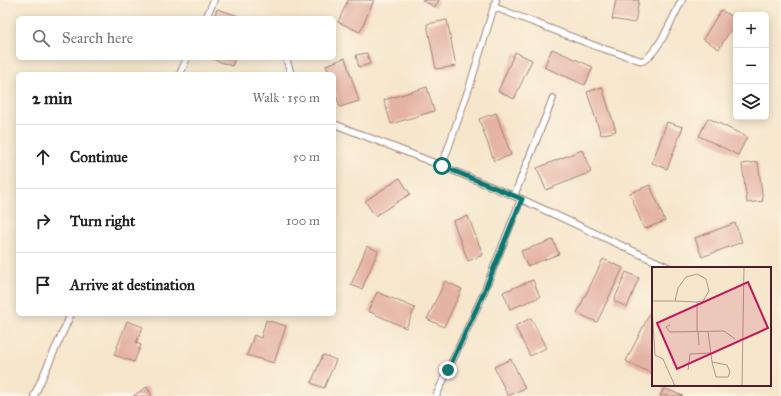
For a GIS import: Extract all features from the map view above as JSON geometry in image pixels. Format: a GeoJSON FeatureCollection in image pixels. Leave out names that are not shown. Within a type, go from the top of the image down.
{"type":"FeatureCollection","features":[{"type":"Feature","properties":{"kind":"lane"},"geometry":{"type":"LineString","coordinates":[[207,16],[214,0]]}},
{"type":"Feature","properties":{"kind":"lane"},"geometry":{"type":"LineString","coordinates":[[442,166],[470,85],[496,0]]}},
{"type":"Feature","properties":{"kind":"lane"},"geometry":{"type":"LineString","coordinates":[[494,7],[598,47],[642,61],[647,59],[656,47],[682,0]]}},
{"type":"Feature","properties":{"kind":"lane"},"geometry":{"type":"LineString","coordinates":[[181,72],[186,60]]}},
{"type":"Feature","properties":{"kind":"lane"},"geometry":{"type":"LineString","coordinates":[[286,60],[290,72]]}},
{"type":"Feature","properties":{"kind":"lane"},"geometry":{"type":"LineString","coordinates":[[514,196],[553,98]]}},
{"type":"Feature","properties":{"kind":"lane"},"geometry":{"type":"LineString","coordinates":[[336,125],[522,199],[668,267]]}},
{"type":"Feature","properties":{"kind":"lane"},"geometry":{"type":"LineString","coordinates":[[436,396],[482,297],[522,199]]}},
{"type":"Feature","properties":{"kind":"lane"},"geometry":{"type":"LineString","coordinates":[[34,396],[70,316]]}},
{"type":"Feature","properties":{"kind":"building"},"geometry":{"type":"Polygon","coordinates":[[[348,0],[374,0],[360,32],[338,22],[348,0]]]}},
{"type":"Feature","properties":{"kind":"building"},"geometry":{"type":"Polygon","coordinates":[[[422,0],[439,0],[435,7],[422,0]]]}},
{"type":"Feature","properties":{"kind":"building"},"geometry":{"type":"Polygon","coordinates":[[[616,0],[639,0],[635,23],[612,19],[616,0]]]}},
{"type":"Feature","properties":{"kind":"building"},"geometry":{"type":"Polygon","coordinates":[[[217,9],[239,16],[215,16],[217,9]]]}},
{"type":"Feature","properties":{"kind":"building"},"geometry":{"type":"Polygon","coordinates":[[[721,10],[733,17],[733,26],[719,49],[703,39],[721,10]]]}},
{"type":"Feature","properties":{"kind":"building"},"geometry":{"type":"Polygon","coordinates":[[[447,20],[456,66],[436,69],[427,24],[447,20]]]}},
{"type":"Feature","properties":{"kind":"building"},"geometry":{"type":"Polygon","coordinates":[[[552,49],[593,67],[585,85],[544,67],[552,49]]]}},
{"type":"Feature","properties":{"kind":"building"},"geometry":{"type":"Polygon","coordinates":[[[515,52],[532,60],[514,99],[498,91],[515,52]]]}},
{"type":"Feature","properties":{"kind":"building"},"geometry":{"type":"Polygon","coordinates":[[[367,53],[370,64],[359,67],[356,55],[367,53]]]}},
{"type":"Feature","properties":{"kind":"building"},"geometry":{"type":"Polygon","coordinates":[[[345,58],[359,101],[340,107],[336,94],[336,72],[328,72],[326,65],[345,58]]]}},
{"type":"Feature","properties":{"kind":"building"},"geometry":{"type":"Polygon","coordinates":[[[216,60],[234,60],[232,66],[216,60]]]}},
{"type":"Feature","properties":{"kind":"building"},"geometry":{"type":"Polygon","coordinates":[[[427,87],[434,111],[391,124],[384,100],[427,87]]]}},
{"type":"Feature","properties":{"kind":"building"},"geometry":{"type":"Polygon","coordinates":[[[602,87],[616,131],[601,135],[587,92],[602,87]]]}},
{"type":"Feature","properties":{"kind":"building"},"geometry":{"type":"Polygon","coordinates":[[[496,113],[511,155],[494,161],[479,119],[496,113]]]}},
{"type":"Feature","properties":{"kind":"building"},"geometry":{"type":"Polygon","coordinates":[[[708,118],[747,137],[738,155],[699,136],[708,118]]]}},
{"type":"Feature","properties":{"kind":"building"},"geometry":{"type":"Polygon","coordinates":[[[667,122],[683,127],[667,169],[652,163],[667,122]]]}},
{"type":"Feature","properties":{"kind":"building"},"geometry":{"type":"Polygon","coordinates":[[[582,150],[591,172],[546,190],[537,168],[582,150]]]}},
{"type":"Feature","properties":{"kind":"building"},"geometry":{"type":"Polygon","coordinates":[[[758,162],[763,201],[747,203],[742,164],[758,162]]]}},
{"type":"Feature","properties":{"kind":"building"},"geometry":{"type":"Polygon","coordinates":[[[400,178],[410,194],[375,216],[365,201],[400,178]]]}},
{"type":"Feature","properties":{"kind":"building"},"geometry":{"type":"Polygon","coordinates":[[[650,185],[665,221],[644,229],[630,193],[650,185]]]}},
{"type":"Feature","properties":{"kind":"building"},"geometry":{"type":"Polygon","coordinates":[[[468,216],[483,255],[468,261],[453,221],[468,216]]]}},
{"type":"Feature","properties":{"kind":"building"},"geometry":{"type":"Polygon","coordinates":[[[735,223],[742,242],[702,257],[695,238],[735,223]]]}},
{"type":"Feature","properties":{"kind":"building"},"geometry":{"type":"Polygon","coordinates":[[[553,240],[559,254],[527,266],[521,251],[553,240]]]}},
{"type":"Feature","properties":{"kind":"building"},"geometry":{"type":"Polygon","coordinates":[[[367,246],[378,251],[362,289],[351,285],[367,246]]]}},
{"type":"Feature","properties":{"kind":"building"},"geometry":{"type":"Polygon","coordinates":[[[603,259],[623,268],[597,322],[577,313],[603,259]]]}},
{"type":"Feature","properties":{"kind":"building"},"geometry":{"type":"Polygon","coordinates":[[[626,272],[639,278],[627,307],[614,301],[626,272]]]}},
{"type":"Feature","properties":{"kind":"building"},"geometry":{"type":"Polygon","coordinates":[[[533,280],[540,297],[510,309],[503,292],[533,280]]]}},
{"type":"Feature","properties":{"kind":"building"},"geometry":{"type":"Polygon","coordinates":[[[445,281],[462,289],[444,327],[427,319],[445,281]]]}},
{"type":"Feature","properties":{"kind":"building"},"geometry":{"type":"Polygon","coordinates":[[[377,292],[415,308],[406,328],[368,311],[377,292]]]}},
{"type":"Feature","properties":{"kind":"building"},"geometry":{"type":"Polygon","coordinates":[[[651,311],[652,312],[652,374],[626,361],[651,311]]]}},
{"type":"Feature","properties":{"kind":"building"},"geometry":{"type":"Polygon","coordinates":[[[531,318],[546,348],[530,356],[515,326],[531,318]]]}},
{"type":"Feature","properties":{"kind":"building"},"geometry":{"type":"Polygon","coordinates":[[[266,320],[286,326],[274,363],[247,355],[254,335],[261,338],[266,320]]]}},
{"type":"Feature","properties":{"kind":"building"},"geometry":{"type":"Polygon","coordinates":[[[127,321],[143,327],[136,343],[141,345],[134,362],[114,355],[127,321]]]}},
{"type":"Feature","properties":{"kind":"building"},"geometry":{"type":"Polygon","coordinates":[[[323,355],[336,360],[324,388],[311,383],[323,355]]]}},
{"type":"Feature","properties":{"kind":"building"},"geometry":{"type":"Polygon","coordinates":[[[511,359],[525,388],[508,396],[494,367],[511,359]]]}},
{"type":"Feature","properties":{"kind":"building"},"geometry":{"type":"Polygon","coordinates":[[[147,387],[152,396],[133,396],[147,387]]]}},
{"type":"Feature","properties":{"kind":"building"},"geometry":{"type":"Polygon","coordinates":[[[664,388],[683,396],[660,396],[664,388]]]}},
{"type":"Feature","properties":{"kind":"route"},"geometry":{"type":"LineString","coordinates":[[442,166],[522,199],[482,297],[448,370]]}}]}
